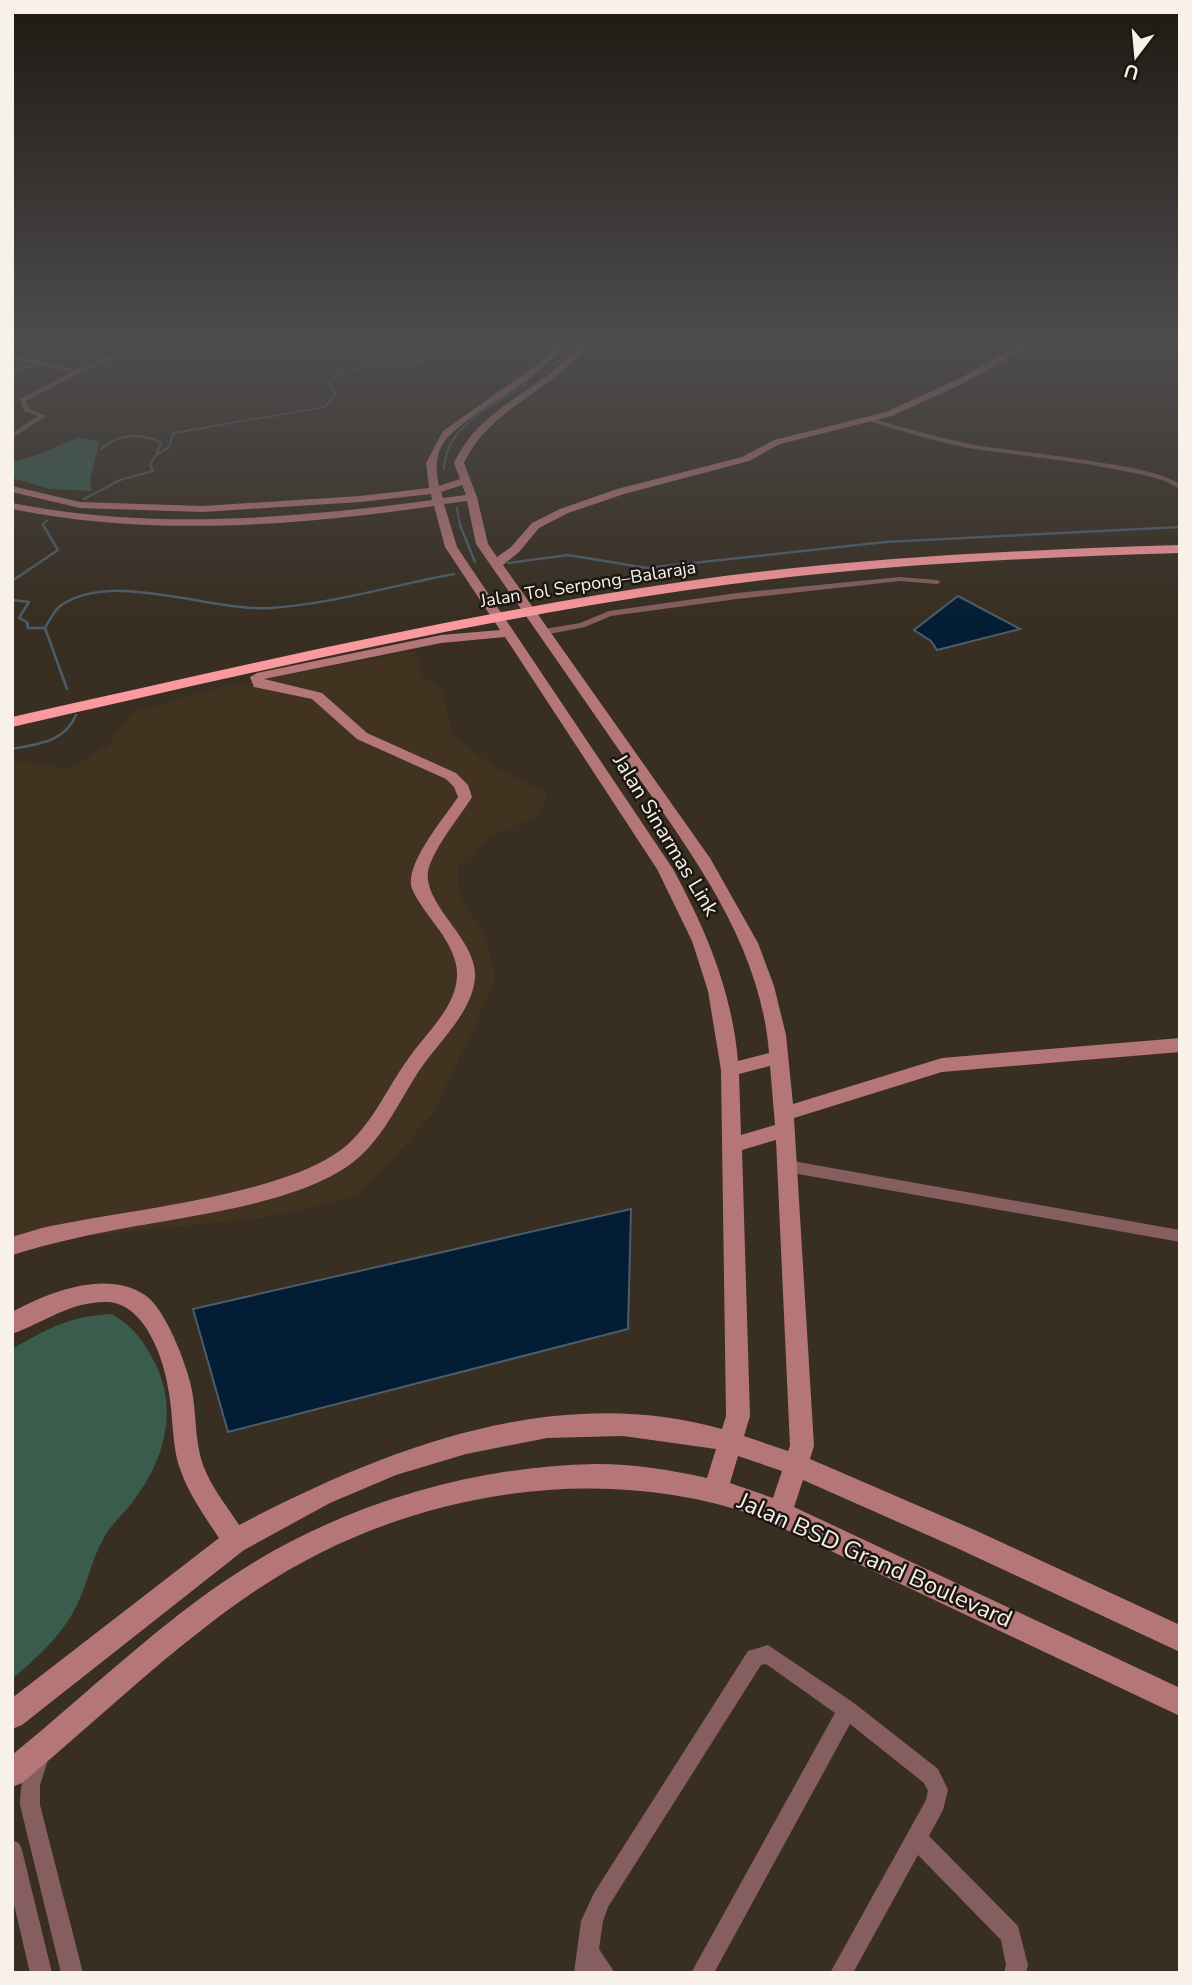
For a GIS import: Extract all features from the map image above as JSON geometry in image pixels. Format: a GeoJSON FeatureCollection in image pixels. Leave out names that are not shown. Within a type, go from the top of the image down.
{"type":"FeatureCollection","features":[{"type":"Feature","properties":{"kind":"highway","name":"Jalan Tol Serpong–Balaraja"},"geometry":{"type":"LineString","coordinates":[[12,711],[485,614],[781,565],[932,552],[1180,541]]}},
{"type":"Feature","properties":{"kind":"highway","name":"Jalan Tol Serpong–Balaraja"},"geometry":{"type":"LineString","coordinates":[[553,603],[787,573],[952,559],[1180,550]]}},
{"type":"Feature","properties":{"kind":"highway","name":"Jalan Tol Serpong–Balaraja"},"geometry":{"type":"LineString","coordinates":[[12,722],[485,614]]}},
{"type":"Feature","properties":{"kind":"street","name":"Jalan Sinarmas Link"},"geometry":{"type":"LineString","coordinates":[[444,436],[438,443],[429,470],[439,496],[451,547],[563,713],[689,911],[718,989],[728,1035],[730,1070],[738,1416],[715,1491]]}},
{"type":"Feature","properties":{"kind":"street"},"geometry":{"type":"LineString","coordinates":[[392,508],[439,496],[466,481],[459,463],[471,436]]}},
{"type":"Feature","properties":{"kind":"street"},"geometry":{"type":"LineString","coordinates":[[497,565],[536,526],[602,497],[744,459],[772,448],[777,442],[802,436]]}},
{"type":"Feature","properties":{"kind":"street"},"geometry":{"type":"LineString","coordinates":[[932,436],[981,448],[1068,459],[1159,477],[1180,487]]}},
{"type":"Feature","properties":{"kind":"street","name":"Jalan Sinarmas Link"},"geometry":{"type":"LineString","coordinates":[[466,481],[472,497],[479,536],[731,904],[750,943],[765,986],[777,1035],[779,1057],[803,1446],[780,1513]]}},
{"type":"Feature","properties":{"kind":"street"},"geometry":{"type":"LineString","coordinates":[[12,489],[80,505],[203,509],[439,496],[472,497]]}},
{"type":"Feature","properties":{"kind":"street"},"geometry":{"type":"LineString","coordinates":[[12,506],[64,517],[184,522],[303,517],[392,508],[428,509],[444,521]]}},
{"type":"Feature","properties":{"kind":"street"},"geometry":{"type":"LineString","coordinates":[[544,632],[582,625],[609,614],[747,595],[900,579],[937,582]]}},
{"type":"Feature","properties":{"kind":"street"},"geometry":{"type":"LineString","coordinates":[[12,1246],[54,1234],[236,1199],[302,1181],[332,1167],[366,1138],[452,1011],[465,982],[466,969],[459,953],[419,886],[418,876],[421,865],[466,797],[461,785],[452,776],[363,737],[345,725],[332,709],[316,696],[259,684],[257,677],[441,639],[508,633]]}},
{"type":"Feature","properties":{"kind":"street"},"geometry":{"type":"LineString","coordinates":[[563,713],[599,708]]}},
{"type":"Feature","properties":{"kind":"street"},"geometry":{"type":"LineString","coordinates":[[733,1145],[784,1122],[942,1065],[1180,1045]]}},
{"type":"Feature","properties":{"kind":"street"},"geometry":{"type":"LineString","coordinates":[[730,1070],[779,1057]]}},
{"type":"Feature","properties":{"kind":"street"},"geometry":{"type":"LineString","coordinates":[[787,1166],[1180,1236]]}},
{"type":"Feature","properties":{"kind":"street"},"geometry":{"type":"LineString","coordinates":[[12,1324],[42,1308],[76,1297],[106,1293],[138,1302],[153,1321],[179,1384],[190,1465],[235,1541]]}},
{"type":"Feature","properties":{"kind":"street"},"geometry":{"type":"LineString","coordinates":[[12,1715],[235,1541],[321,1494],[394,1464],[466,1443],[547,1427],[623,1425],[705,1435],[730,1442],[796,1465],[968,1540],[1180,1639]]}},
{"type":"Feature","properties":{"kind":"street","name":"Jalan BSD Grand Boulevard"},"geometry":{"type":"LineString","coordinates":[[12,1773],[177,1635],[254,1576],[332,1533],[369,1518],[466,1489],[540,1480],[616,1477],[715,1491],[780,1513],[960,1595],[1180,1703]]}},
{"type":"Feature","properties":{"kind":"street"},"geometry":{"type":"LineString","coordinates":[[604,1973],[587,1963],[592,1922],[601,1900],[755,1658],[768,1654],[847,1710],[931,1776],[938,1790],[936,1803],[841,1973]]}},
{"type":"Feature","properties":{"kind":"street"},"geometry":{"type":"LineString","coordinates":[[702,1973],[847,1710]]}},
{"type":"Feature","properties":{"kind":"street"},"geometry":{"type":"LineString","coordinates":[[44,1747],[32,1776],[30,1805],[72,1973]]}},
{"type":"Feature","properties":{"kind":"street"},"geometry":{"type":"LineString","coordinates":[[916,1838],[1010,1934],[1017,1965],[1015,1973]]}},
{"type":"Feature","properties":{"kind":"street"},"geometry":{"type":"LineString","coordinates":[[12,1850],[41,1973]]}},
{"type":"Feature","properties":{"kind":"shaded area"},"geometry":{"type":"Polygon","coordinates":[[[414,651],[423,676],[443,691],[452,734],[493,766],[547,793],[540,814],[487,839],[458,866],[459,893],[488,942],[495,982],[433,1114],[357,1196],[268,1217],[33,1242],[12,1260],[12,760],[67,769],[107,746],[133,712],[219,688],[414,651]]]}},
{"type":"Feature","properties":{"kind":"green space"},"geometry":{"type":"Polygon","coordinates":[[[78,438],[96,440],[99,443],[90,480],[92,491],[50,489],[12,478],[12,461],[37,455],[78,438]]]}},
{"type":"Feature","properties":{"kind":"green space"},"geometry":{"type":"Polygon","coordinates":[[[112,1314],[143,1342],[163,1382],[167,1418],[160,1452],[144,1485],[100,1545],[80,1598],[67,1622],[42,1652],[12,1679],[12,1349],[71,1320],[112,1314]]]}},
{"type":"Feature","properties":{"kind":"water"},"geometry":{"type":"Polygon","coordinates":[[[958,596],[1020,629],[937,650],[931,641],[914,630],[958,596]]]}},
{"type":"Feature","properties":{"kind":"water"},"geometry":{"type":"Polygon","coordinates":[[[631,1209],[628,1329],[228,1432],[193,1309],[631,1209]]]}},
{"type":"Feature","properties":{"kind":"waterway"},"geometry":{"type":"LineString","coordinates":[[101,449],[114,440],[138,436],[161,443],[156,455]]}},
{"type":"Feature","properties":{"kind":"waterway"},"geometry":{"type":"LineString","coordinates":[[156,455],[169,447],[172,436]]}},
{"type":"Feature","properties":{"kind":"waterway"},"geometry":{"type":"LineString","coordinates":[[444,469],[446,454],[457,436]]}},
{"type":"Feature","properties":{"kind":"waterway"},"geometry":{"type":"LineString","coordinates":[[84,499],[120,480],[153,471],[150,464],[156,455]]}},
{"type":"Feature","properties":{"kind":"waterway"},"geometry":{"type":"LineString","coordinates":[[457,508],[460,526]]}},
{"type":"Feature","properties":{"kind":"waterway"},"geometry":{"type":"LineString","coordinates":[[44,526],[48,520]]}},
{"type":"Feature","properties":{"kind":"waterway"},"geometry":{"type":"LineString","coordinates":[[12,581],[58,550],[43,525]]}},
{"type":"Feature","properties":{"kind":"waterway"},"geometry":{"type":"LineString","coordinates":[[460,525],[475,562]]}},
{"type":"Feature","properties":{"kind":"waterway"},"geometry":{"type":"LineString","coordinates":[[508,563],[568,555],[647,568],[885,542],[1180,527]]}},
{"type":"Feature","properties":{"kind":"waterway"},"geometry":{"type":"LineString","coordinates":[[45,628],[60,606],[82,596],[107,591],[134,591],[246,608],[270,608],[340,598],[454,574]]}},
{"type":"Feature","properties":{"kind":"waterway"},"geometry":{"type":"LineString","coordinates":[[12,600],[29,602],[19,618],[27,622],[28,628],[45,628]]}},
{"type":"Feature","properties":{"kind":"waterway"},"geometry":{"type":"LineString","coordinates":[[45,628],[67,689]]}},
{"type":"Feature","properties":{"kind":"waterway"},"geometry":{"type":"LineString","coordinates":[[12,749],[41,743],[58,736],[76,715]]}}]}
